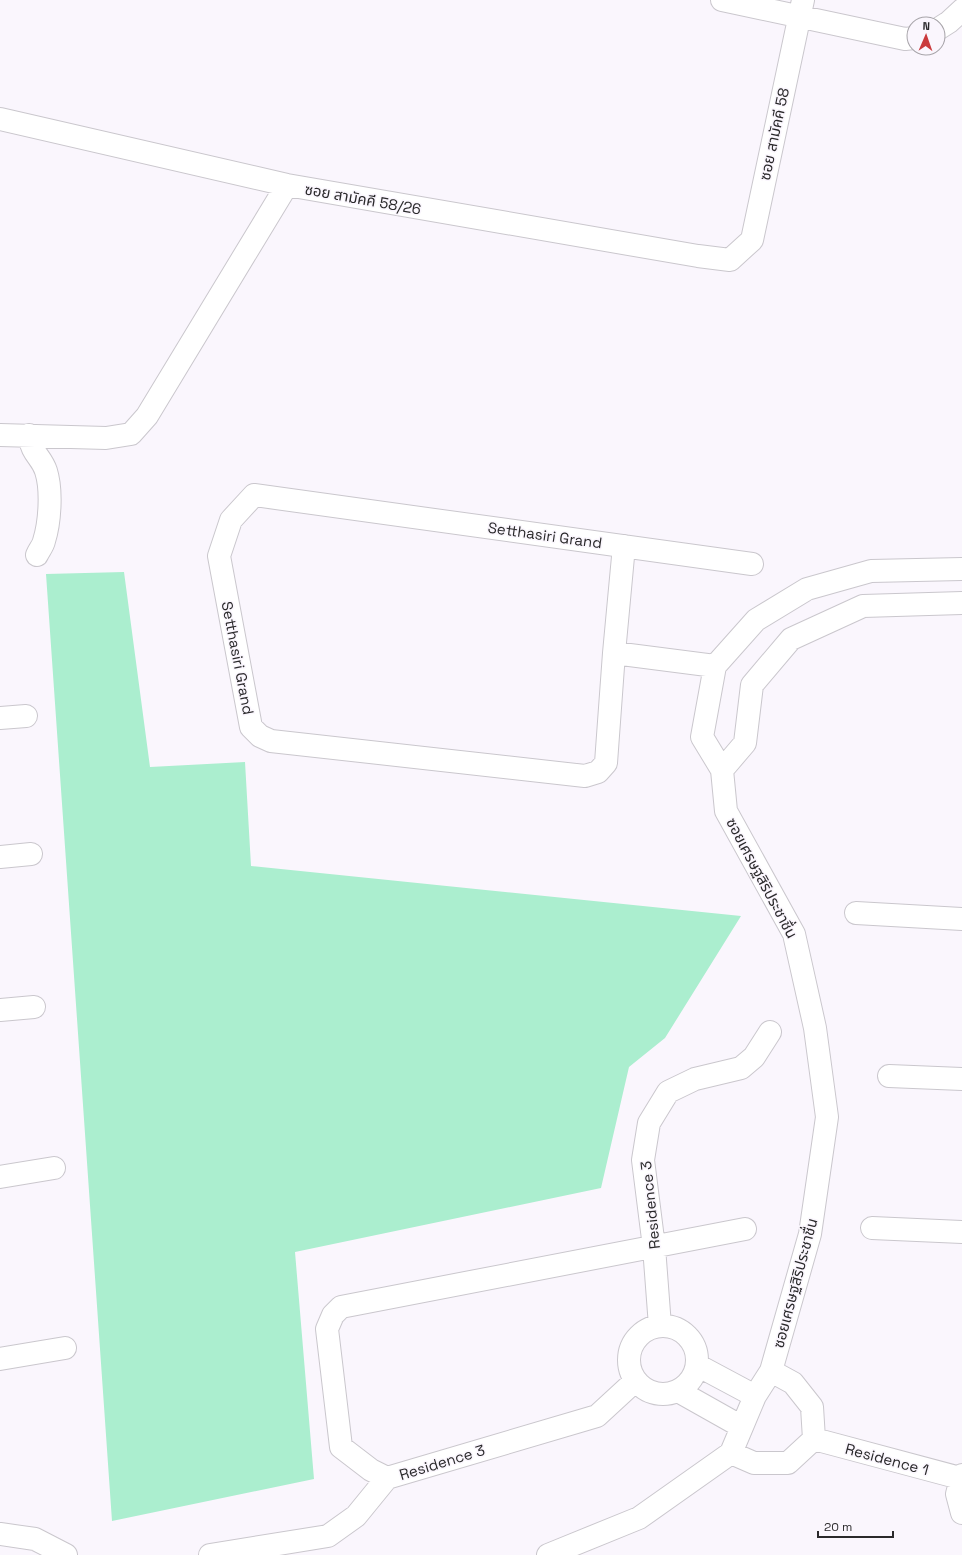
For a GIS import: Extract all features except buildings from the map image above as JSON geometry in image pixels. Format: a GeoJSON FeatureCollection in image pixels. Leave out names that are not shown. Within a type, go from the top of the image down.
{"type":"FeatureCollection","features":[{"type":"Feature","properties":{"kind":"street"},"geometry":{"type":"LineString","coordinates":[[722,0],[801,8],[906,39]]}},
{"type":"Feature","properties":{"kind":"street","name":"ซอย สามัคคี 58"},"geometry":{"type":"LineString","coordinates":[[730,260],[752,240],[801,8]]}},
{"type":"Feature","properties":{"kind":"street"},"geometry":{"type":"LineString","coordinates":[[946,24],[962,10]]}},
{"type":"Feature","properties":{"kind":"street","name":"ซอย สามัคคี 58/26"},"geometry":{"type":"LineString","coordinates":[[0,119],[287,186],[690,255],[730,260]]}},
{"type":"Feature","properties":{"kind":"street"},"geometry":{"type":"LineString","coordinates":[[0,434],[106,438],[131,434],[147,416],[287,186]]}},
{"type":"Feature","properties":{"kind":"street"},"geometry":{"type":"LineString","coordinates":[[29,436],[31,446],[46,470],[49,494],[44,543],[37,555]]}},
{"type":"Feature","properties":{"kind":"street","name":"Setthasiri Grand"},"geometry":{"type":"LineString","coordinates":[[624,546],[606,763],[598,772],[585,776],[271,741],[260,736],[251,727],[219,556],[231,520],[254,495],[624,546],[752,564]]}},
{"type":"Feature","properties":{"kind":"street"},"geometry":{"type":"LineString","coordinates":[[614,653],[715,666],[756,620],[807,590],[871,571],[962,569]]}},
{"type":"Feature","properties":{"kind":"street"},"geometry":{"type":"LineString","coordinates":[[722,770],[745,743],[752,686],[791,639],[863,606],[962,603]]}},
{"type":"Feature","properties":{"kind":"street","name":"ซอยเศรษฐสิริประชาชื่น"},"geometry":{"type":"LineString","coordinates":[[715,666],[702,737],[722,770],[726,811],[794,934],[815,1028],[827,1117],[810,1234],[771,1371],[755,1396],[731,1453]]}},
{"type":"Feature","properties":{"kind":"street"},"geometry":{"type":"LineString","coordinates":[[0,718],[26,716]]}},
{"type":"Feature","properties":{"kind":"street"},"geometry":{"type":"LineString","coordinates":[[0,857],[31,854]]}},
{"type":"Feature","properties":{"kind":"street"},"geometry":{"type":"LineString","coordinates":[[856,913],[962,919]]}},
{"type":"Feature","properties":{"kind":"street"},"geometry":{"type":"LineString","coordinates":[[0,1010],[34,1007]]}},
{"type":"Feature","properties":{"kind":"street","name":"Residence 3"},"geometry":{"type":"LineString","coordinates":[[660,1326],[654,1247],[643,1160],[650,1123],[668,1092],[695,1079],[741,1068],[754,1057],[770,1032]]}},
{"type":"Feature","properties":{"kind":"street"},"geometry":{"type":"LineString","coordinates":[[889,1076],[962,1079]]}},
{"type":"Feature","properties":{"kind":"street"},"geometry":{"type":"LineString","coordinates":[[0,1177],[54,1168]]}},
{"type":"Feature","properties":{"kind":"street"},"geometry":{"type":"LineString","coordinates":[[872,1228],[962,1232]]}},
{"type":"Feature","properties":{"kind":"street"},"geometry":{"type":"LineString","coordinates":[[387,1478],[371,1470],[341,1447],[328,1329],[333,1315],[341,1307],[746,1229]]}},
{"type":"Feature","properties":{"kind":"street"},"geometry":{"type":"LineString","coordinates":[[660,1326],[671,1327],[688,1337],[694,1345],[697,1355],[697,1365],[694,1376],[688,1385],[670,1394],[660,1395],[641,1388],[630,1372],[628,1362],[629,1351],[641,1334],[650,1328],[660,1326]]}},
{"type":"Feature","properties":{"kind":"street"},"geometry":{"type":"LineString","coordinates":[[0,1359],[65,1348]]}},
{"type":"Feature","properties":{"kind":"street"},"geometry":{"type":"LineString","coordinates":[[697,1365],[755,1396]]}},
{"type":"Feature","properties":{"kind":"street"},"geometry":{"type":"LineString","coordinates":[[548,1555],[639,1518],[731,1453],[754,1463],[788,1463],[814,1439],[812,1407],[793,1383],[771,1371]]}},
{"type":"Feature","properties":{"kind":"street","name":"Residence 3"},"geometry":{"type":"LineString","coordinates":[[210,1555],[328,1536],[356,1516],[387,1478],[597,1416],[635,1381]]}},
{"type":"Feature","properties":{"kind":"street"},"geometry":{"type":"LineString","coordinates":[[678,1391],[742,1427]]}},
{"type":"Feature","properties":{"kind":"street","name":"Residence 1"},"geometry":{"type":"LineString","coordinates":[[814,1439],[961,1477],[957,1494],[962,1513]]}},
{"type":"Feature","properties":{"kind":"street"},"geometry":{"type":"LineString","coordinates":[[0,1534],[35,1539],[66,1555]]}},
{"type":"Feature","properties":{"kind":"green space"},"geometry":{"type":"Polygon","coordinates":[[[124,572],[150,767],[245,762],[251,866],[741,916],[665,1038],[629,1067],[601,1188],[295,1252],[314,1479],[112,1521],[46,574],[124,572]]]}}]}
